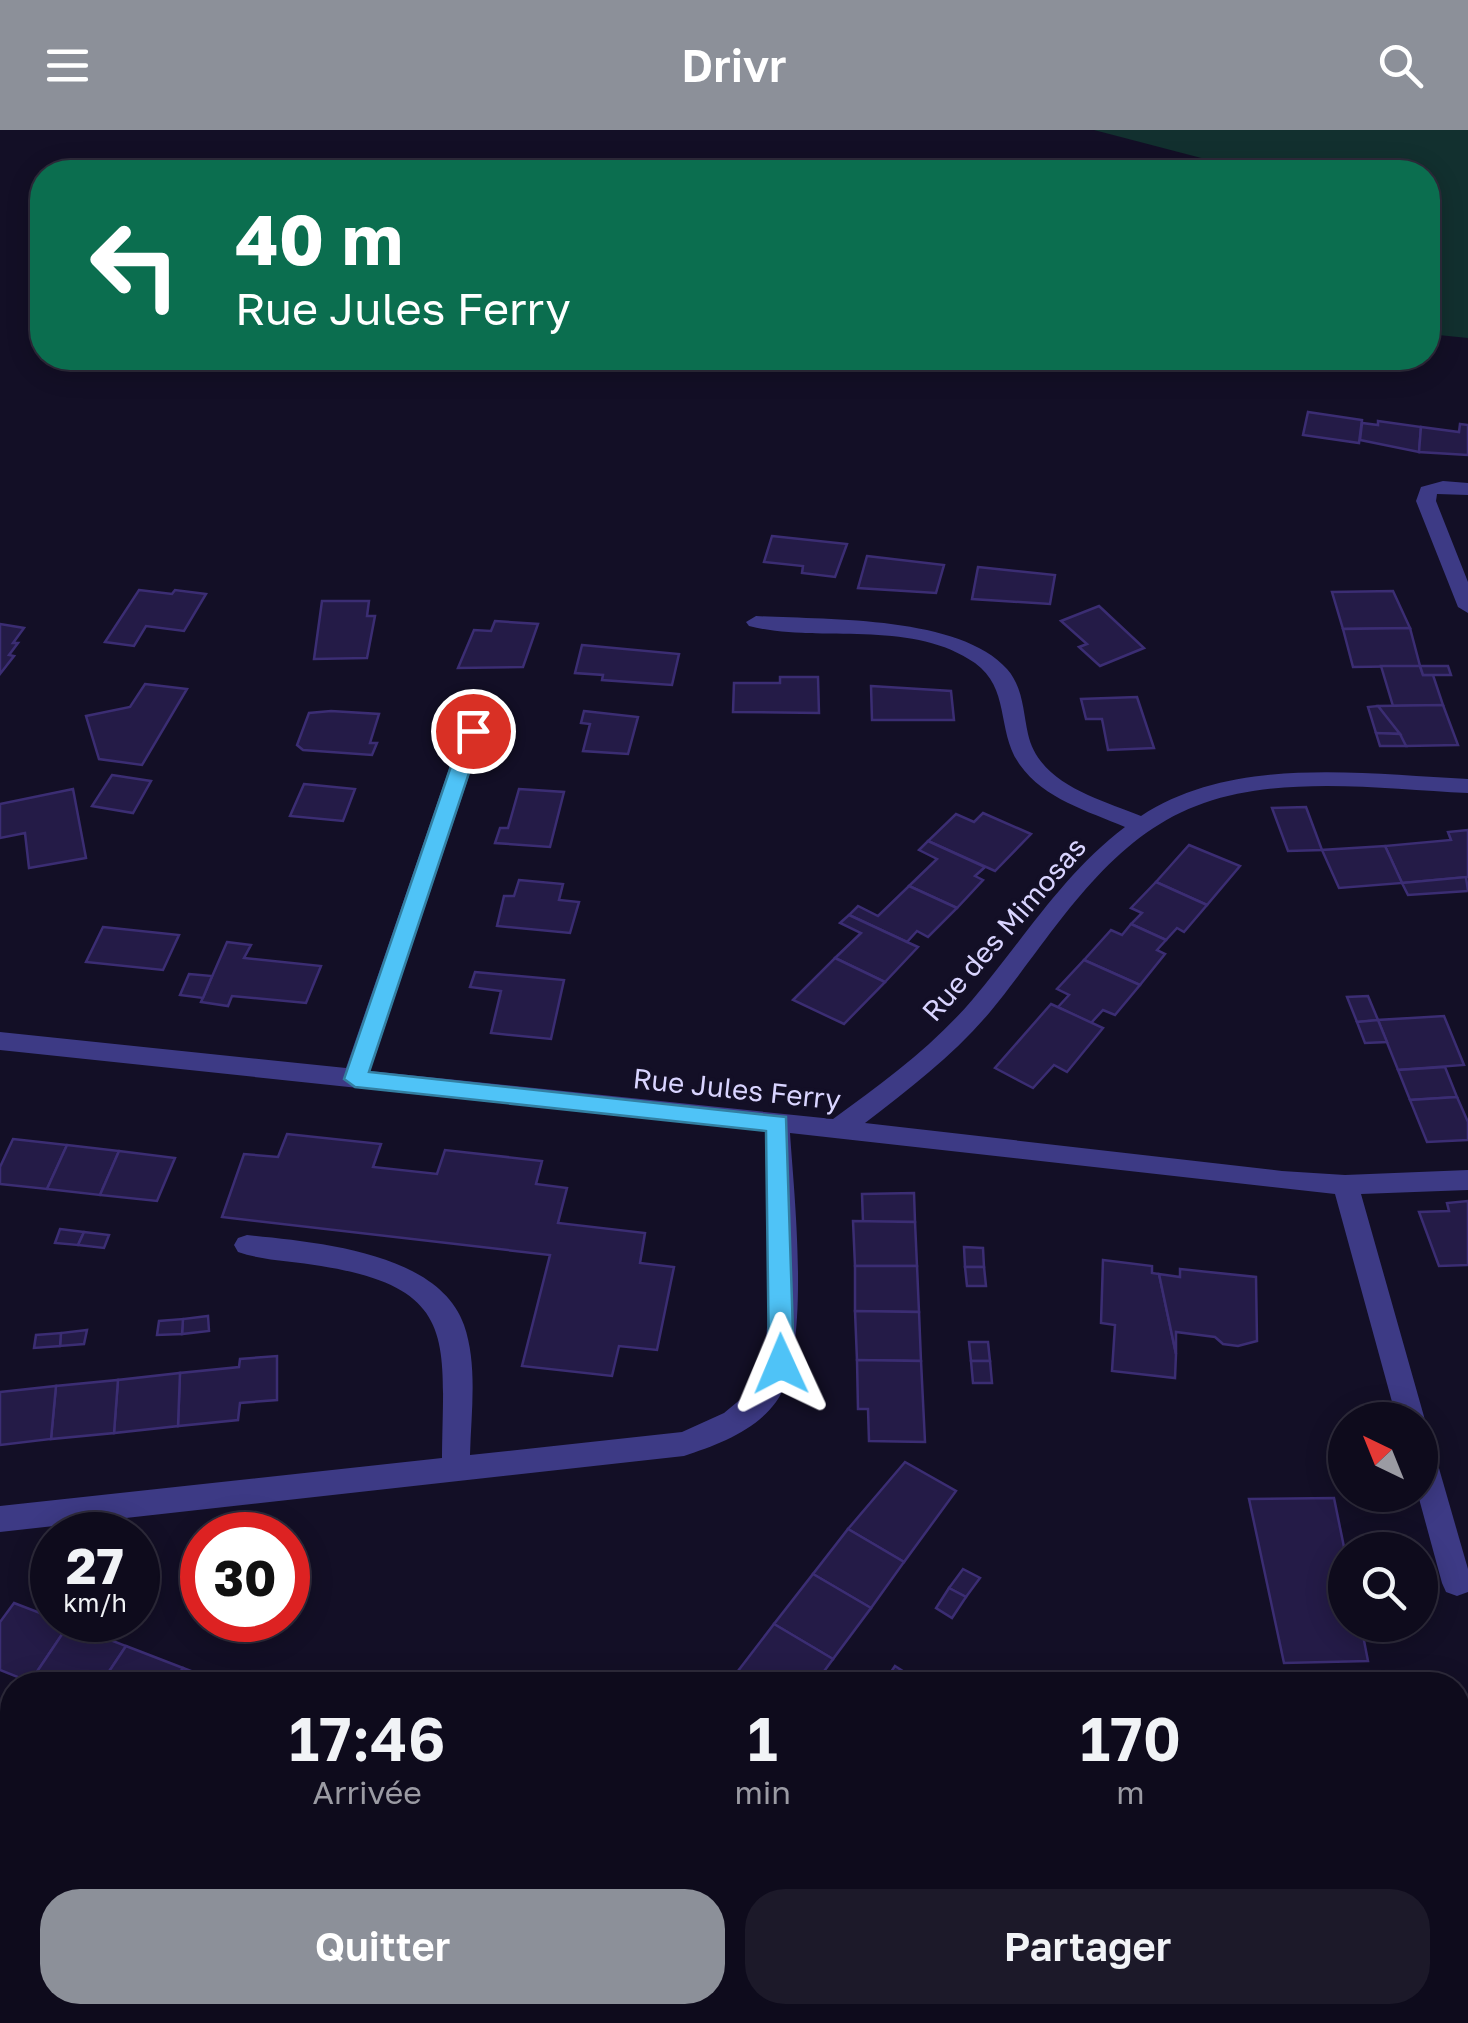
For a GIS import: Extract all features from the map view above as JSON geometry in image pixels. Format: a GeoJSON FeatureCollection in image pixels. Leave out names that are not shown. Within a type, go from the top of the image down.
{"type":"FeatureCollection","features":[{"type":"Feature","properties":{"kind":"street"},"geometry":{"type":"LineString","coordinates":[[1468,489],[1443,486],[1428,491],[1426,501],[1468,607]]}},
{"type":"Feature","properties":{"kind":"street"},"geometry":{"type":"LineString","coordinates":[[756,622],[906,636],[952,644],[979,656],[999,672],[1009,690],[1020,747],[1034,769],[1055,786],[1144,826]]}},
{"type":"Feature","properties":{"kind":"street"},"geometry":{"type":"LineString","coordinates":[[355,1079],[473,731]]}},
{"type":"Feature","properties":{"kind":"street","name":"Rue des Mimosas"},"geometry":{"type":"LineString","coordinates":[[838,1129],[950,1039],[1081,881],[1144,826],[1194,799],[1269,784],[1468,786]]}},
{"type":"Feature","properties":{"kind":"street","name":"Rue Jules Ferry"},"geometry":{"type":"LineString","coordinates":[[0,1041],[1345,1185],[1468,1180]]}},
{"type":"Feature","properties":{"kind":"street"},"geometry":{"type":"LineString","coordinates":[[0,1519],[684,1444],[728,1426],[755,1408],[781,1364],[778,1124]]}},
{"type":"Feature","properties":{"kind":"street"},"geometry":{"type":"LineString","coordinates":[[1345,1185],[1406,1402]]}},
{"type":"Feature","properties":{"kind":"street"},"geometry":{"type":"LineString","coordinates":[[247,1245],[332,1255],[387,1270],[426,1295],[449,1320],[454,1345],[456,1470]]}},
{"type":"Feature","properties":{"kind":"street"},"geometry":{"type":"LineString","coordinates":[[1438,1512],[1458,1583]]}},
{"type":"Feature","properties":{"kind":"green space"},"geometry":{"type":"Polygon","coordinates":[[[1094,130],[1468,130],[1468,338],[1440,335],[1440,160],[1209,160],[1094,130]]]}},
{"type":"Feature","properties":{"kind":"building"},"geometry":{"type":"Polygon","coordinates":[[[1308,412],[1362,420],[1359,443],[1303,435],[1308,412]]]}},
{"type":"Feature","properties":{"kind":"building"},"geometry":{"type":"Polygon","coordinates":[[[1378,421],[1421,427],[1419,452],[1360,440],[1362,423],[1378,425],[1378,421]]]}},
{"type":"Feature","properties":{"kind":"building"},"geometry":{"type":"Polygon","coordinates":[[[1460,424],[1468,425],[1468,455],[1419,452],[1421,427],[1459,432],[1460,424]]]}},
{"type":"Feature","properties":{"kind":"building"},"geometry":{"type":"Polygon","coordinates":[[[772,536],[847,544],[835,577],[802,573],[803,566],[764,562],[772,536]]]}},
{"type":"Feature","properties":{"kind":"building"},"geometry":{"type":"Polygon","coordinates":[[[867,556],[944,565],[936,593],[858,588],[867,556]]]}},
{"type":"Feature","properties":{"kind":"building"},"geometry":{"type":"Polygon","coordinates":[[[978,567],[1055,575],[1050,604],[972,599],[978,567]]]}},
{"type":"Feature","properties":{"kind":"building"},"geometry":{"type":"Polygon","coordinates":[[[139,590],[206,594],[184,631],[146,626],[134,646],[105,642],[139,590]]]}},
{"type":"Feature","properties":{"kind":"building"},"geometry":{"type":"Polygon","coordinates":[[[1393,591],[1410,628],[1343,629],[1332,592],[1393,591]]]}},
{"type":"Feature","properties":{"kind":"building"},"geometry":{"type":"Polygon","coordinates":[[[322,601],[369,601],[367,616],[375,616],[367,658],[314,659],[322,601]]]}},
{"type":"Feature","properties":{"kind":"building"},"geometry":{"type":"Polygon","coordinates":[[[1099,606],[1144,648],[1100,666],[1079,647],[1087,644],[1061,621],[1099,606]]]}},
{"type":"Feature","properties":{"kind":"building"},"geometry":{"type":"Polygon","coordinates":[[[495,621],[538,624],[523,667],[458,668],[474,630],[491,631],[495,621]]]}},
{"type":"Feature","properties":{"kind":"building"},"geometry":{"type":"Polygon","coordinates":[[[0,624],[24,628],[13,643],[18,643],[9,655],[14,656],[0,674],[0,624]]]}},
{"type":"Feature","properties":{"kind":"building"},"geometry":{"type":"Polygon","coordinates":[[[1410,628],[1420,666],[1353,667],[1343,629],[1410,628]]]}},
{"type":"Feature","properties":{"kind":"building"},"geometry":{"type":"Polygon","coordinates":[[[582,645],[679,654],[672,685],[602,680],[603,675],[575,673],[582,645]]]}},
{"type":"Feature","properties":{"kind":"building"},"geometry":{"type":"Polygon","coordinates":[[[1381,666],[1420,666],[1423,675],[1433,675],[1443,705],[1393,706],[1381,666]]]}},
{"type":"Feature","properties":{"kind":"building"},"geometry":{"type":"Polygon","coordinates":[[[1420,666],[1448,666],[1451,675],[1423,675],[1420,666]]]}},
{"type":"Feature","properties":{"kind":"building"},"geometry":{"type":"Polygon","coordinates":[[[780,677],[818,677],[819,713],[733,712],[734,683],[780,683],[780,677]]]}},
{"type":"Feature","properties":{"kind":"building"},"geometry":{"type":"Polygon","coordinates":[[[145,684],[187,689],[142,765],[99,759],[86,716],[130,707],[145,684]]]}},
{"type":"Feature","properties":{"kind":"building"},"geometry":{"type":"Polygon","coordinates":[[[871,686],[951,691],[954,720],[872,720],[871,686]]]}},
{"type":"Feature","properties":{"kind":"building"},"geometry":{"type":"Polygon","coordinates":[[[1137,697],[1154,748],[1108,750],[1102,719],[1086,719],[1081,699],[1137,697]]]}},
{"type":"Feature","properties":{"kind":"building"},"geometry":{"type":"Polygon","coordinates":[[[1443,705],[1458,745],[1406,746],[1378,706],[1443,705]]]}},
{"type":"Feature","properties":{"kind":"building"},"geometry":{"type":"Polygon","coordinates":[[[1378,706],[1400,734],[1376,733],[1368,707],[1378,706]]]}},
{"type":"Feature","properties":{"kind":"building"},"geometry":{"type":"Polygon","coordinates":[[[584,711],[638,717],[628,754],[583,751],[590,724],[581,723],[584,711]]]}},
{"type":"Feature","properties":{"kind":"building"},"geometry":{"type":"Polygon","coordinates":[[[309,713],[379,714],[370,743],[377,743],[372,755],[303,750],[297,745],[309,713]]]}},
{"type":"Feature","properties":{"kind":"building"},"geometry":{"type":"Polygon","coordinates":[[[1376,733],[1400,734],[1406,746],[1380,746],[1376,733]]]}},
{"type":"Feature","properties":{"kind":"building"},"geometry":{"type":"Polygon","coordinates":[[[112,775],[151,781],[133,813],[92,806],[112,775]]]}},
{"type":"Feature","properties":{"kind":"building"},"geometry":{"type":"Polygon","coordinates":[[[304,784],[355,789],[343,821],[290,816],[304,784]]]}},
{"type":"Feature","properties":{"kind":"building"},"geometry":{"type":"Polygon","coordinates":[[[73,789],[86,858],[29,868],[25,833],[0,838],[0,804],[73,789]]]}},
{"type":"Feature","properties":{"kind":"building"},"geometry":{"type":"Polygon","coordinates":[[[519,789],[564,792],[550,847],[495,843],[500,828],[508,828],[519,789]]]}},
{"type":"Feature","properties":{"kind":"building"},"geometry":{"type":"Polygon","coordinates":[[[1306,807],[1322,850],[1288,851],[1272,808],[1306,807]]]}},
{"type":"Feature","properties":{"kind":"building"},"geometry":{"type":"Polygon","coordinates":[[[983,813],[1031,834],[995,871],[928,841],[956,814],[974,822],[983,813]]]}},
{"type":"Feature","properties":{"kind":"building"},"geometry":{"type":"Polygon","coordinates":[[[1468,830],[1468,877],[1402,883],[1385,846],[1451,840],[1448,832],[1468,830]]]}},
{"type":"Feature","properties":{"kind":"building"},"geometry":{"type":"Polygon","coordinates":[[[928,841],[985,867],[975,876],[983,880],[957,908],[909,886],[937,859],[919,850],[928,841]]]}},
{"type":"Feature","properties":{"kind":"building"},"geometry":{"type":"Polygon","coordinates":[[[1189,845],[1240,866],[1207,905],[1156,882],[1189,845]]]}},
{"type":"Feature","properties":{"kind":"building"},"geometry":{"type":"Polygon","coordinates":[[[1385,846],[1402,883],[1339,888],[1322,850],[1385,846]]]}},
{"type":"Feature","properties":{"kind":"building"},"geometry":{"type":"Polygon","coordinates":[[[1466,877],[1468,891],[1408,895],[1402,883],[1466,877]]]}},
{"type":"Feature","properties":{"kind":"building"},"geometry":{"type":"Polygon","coordinates":[[[519,880],[563,884],[559,900],[579,902],[570,933],[497,926],[504,896],[514,896],[519,880]]]}},
{"type":"Feature","properties":{"kind":"building"},"geometry":{"type":"Polygon","coordinates":[[[1156,882],[1207,905],[1184,932],[1177,928],[1166,940],[1131,924],[1142,913],[1131,908],[1156,882]]]}},
{"type":"Feature","properties":{"kind":"building"},"geometry":{"type":"Polygon","coordinates":[[[909,886],[957,908],[928,937],[917,931],[907,942],[849,915],[858,906],[878,916],[909,886]]]}},
{"type":"Feature","properties":{"kind":"building"},"geometry":{"type":"Polygon","coordinates":[[[849,915],[918,947],[885,982],[835,958],[861,933],[840,923],[849,915]]]}},
{"type":"Feature","properties":{"kind":"building"},"geometry":{"type":"Polygon","coordinates":[[[1131,924],[1166,940],[1157,950],[1165,954],[1140,985],[1084,960],[1111,930],[1122,935],[1131,924]]]}},
{"type":"Feature","properties":{"kind":"building"},"geometry":{"type":"Polygon","coordinates":[[[103,927],[179,935],[163,970],[86,962],[103,927]]]}},
{"type":"Feature","properties":{"kind":"building"},"geometry":{"type":"Polygon","coordinates":[[[227,942],[251,945],[244,958],[321,966],[306,1003],[232,996],[228,1006],[201,1002],[227,942]]]}},
{"type":"Feature","properties":{"kind":"building"},"geometry":{"type":"Polygon","coordinates":[[[835,958],[885,982],[844,1024],[793,1000],[835,958]]]}},
{"type":"Feature","properties":{"kind":"building"},"geometry":{"type":"Polygon","coordinates":[[[1084,960],[1140,985],[1115,1015],[1103,1010],[1091,1023],[1058,1007],[1069,995],[1057,989],[1084,960]]]}},
{"type":"Feature","properties":{"kind":"building"},"geometry":{"type":"Polygon","coordinates":[[[475,972],[564,980],[551,1039],[491,1033],[501,991],[470,987],[475,972]]]}},
{"type":"Feature","properties":{"kind":"building"},"geometry":{"type":"Polygon","coordinates":[[[189,974],[212,976],[203,998],[180,995],[189,974]]]}},
{"type":"Feature","properties":{"kind":"building"},"geometry":{"type":"Polygon","coordinates":[[[1368,996],[1378,1020],[1357,1022],[1347,997],[1368,996]]]}},
{"type":"Feature","properties":{"kind":"building"},"geometry":{"type":"Polygon","coordinates":[[[1051,1004],[1103,1028],[1067,1072],[1054,1065],[1033,1088],[995,1068],[1051,1004]]]}},
{"type":"Feature","properties":{"kind":"building"},"geometry":{"type":"Polygon","coordinates":[[[1444,1016],[1464,1065],[1398,1070],[1378,1020],[1444,1016]]]}},
{"type":"Feature","properties":{"kind":"building"},"geometry":{"type":"Polygon","coordinates":[[[1378,1020],[1387,1042],[1365,1043],[1357,1022],[1378,1020]]]}},
{"type":"Feature","properties":{"kind":"building"},"geometry":{"type":"Polygon","coordinates":[[[1445,1067],[1457,1097],[1410,1100],[1398,1070],[1445,1067]]]}},
{"type":"Feature","properties":{"kind":"building"},"geometry":{"type":"Polygon","coordinates":[[[1457,1097],[1468,1122],[1468,1140],[1427,1142],[1410,1100],[1457,1097]]]}},
{"type":"Feature","properties":{"kind":"building"},"geometry":{"type":"Polygon","coordinates":[[[287,1134],[381,1144],[373,1167],[437,1174],[445,1150],[542,1161],[536,1184],[567,1188],[558,1223],[645,1233],[640,1263],[674,1267],[657,1350],[619,1346],[612,1376],[522,1366],[550,1255],[222,1217],[244,1154],[278,1157],[287,1134]]]}},
{"type":"Feature","properties":{"kind":"building"},"geometry":{"type":"Polygon","coordinates":[[[13,1139],[67,1145],[47,1189],[0,1184],[0,1167],[13,1139]]]}},
{"type":"Feature","properties":{"kind":"building"},"geometry":{"type":"Polygon","coordinates":[[[67,1145],[119,1151],[100,1195],[47,1189],[67,1145]]]}},
{"type":"Feature","properties":{"kind":"building"},"geometry":{"type":"Polygon","coordinates":[[[119,1151],[175,1158],[157,1201],[100,1195],[119,1151]]]}},
{"type":"Feature","properties":{"kind":"building"},"geometry":{"type":"Polygon","coordinates":[[[914,1193],[915,1222],[863,1222],[862,1194],[914,1193]]]}},
{"type":"Feature","properties":{"kind":"building"},"geometry":{"type":"Polygon","coordinates":[[[1468,1201],[1468,1265],[1439,1266],[1419,1212],[1449,1211],[1447,1203],[1468,1201]]]}},
{"type":"Feature","properties":{"kind":"building"},"geometry":{"type":"Polygon","coordinates":[[[853,1221],[915,1222],[917,1266],[855,1266],[853,1221]]]}},
{"type":"Feature","properties":{"kind":"building"},"geometry":{"type":"Polygon","coordinates":[[[60,1229],[84,1232],[78,1245],[55,1243],[60,1229]]]}},
{"type":"Feature","properties":{"kind":"building"},"geometry":{"type":"Polygon","coordinates":[[[84,1232],[109,1235],[104,1248],[78,1245],[84,1232]]]}},
{"type":"Feature","properties":{"kind":"building"},"geometry":{"type":"Polygon","coordinates":[[[964,1247],[983,1248],[984,1267],[965,1267],[964,1247]]]}},
{"type":"Feature","properties":{"kind":"building"},"geometry":{"type":"Polygon","coordinates":[[[1103,1260],[1152,1266],[1152,1273],[1159,1274],[1176,1354],[1175,1378],[1112,1371],[1115,1325],[1101,1323],[1103,1260]]]}},
{"type":"Feature","properties":{"kind":"building"},"geometry":{"type":"Polygon","coordinates":[[[855,1266],[917,1266],[919,1312],[855,1311],[855,1266]]]}},
{"type":"Feature","properties":{"kind":"building"},"geometry":{"type":"Polygon","coordinates":[[[965,1267],[984,1267],[986,1286],[967,1286],[965,1267]]]}},
{"type":"Feature","properties":{"kind":"building"},"geometry":{"type":"Polygon","coordinates":[[[1180,1269],[1256,1277],[1257,1341],[1238,1346],[1223,1344],[1215,1337],[1176,1332],[1176,1354],[1159,1274],[1180,1277],[1180,1269]]]}},
{"type":"Feature","properties":{"kind":"building"},"geometry":{"type":"Polygon","coordinates":[[[855,1311],[919,1312],[921,1361],[857,1360],[855,1311]]]}},
{"type":"Feature","properties":{"kind":"building"},"geometry":{"type":"Polygon","coordinates":[[[208,1316],[209,1331],[182,1334],[183,1319],[208,1316]]]}},
{"type":"Feature","properties":{"kind":"building"},"geometry":{"type":"Polygon","coordinates":[[[183,1319],[182,1334],[157,1335],[159,1321],[183,1319]]]}},
{"type":"Feature","properties":{"kind":"building"},"geometry":{"type":"Polygon","coordinates":[[[87,1330],[84,1344],[60,1346],[61,1333],[87,1330]]]}},
{"type":"Feature","properties":{"kind":"building"},"geometry":{"type":"Polygon","coordinates":[[[61,1333],[60,1346],[34,1348],[36,1335],[61,1333]]]}},
{"type":"Feature","properties":{"kind":"building"},"geometry":{"type":"Polygon","coordinates":[[[969,1342],[988,1342],[990,1361],[971,1361],[969,1342]]]}},
{"type":"Feature","properties":{"kind":"building"},"geometry":{"type":"Polygon","coordinates":[[[277,1356],[277,1400],[240,1403],[238,1420],[178,1426],[180,1373],[239,1367],[240,1359],[277,1356]]]}},
{"type":"Feature","properties":{"kind":"building"},"geometry":{"type":"Polygon","coordinates":[[[857,1360],[921,1361],[925,1442],[869,1441],[868,1409],[858,1409],[857,1360]]]}},
{"type":"Feature","properties":{"kind":"building"},"geometry":{"type":"Polygon","coordinates":[[[971,1361],[990,1361],[992,1383],[973,1383],[971,1361]]]}},
{"type":"Feature","properties":{"kind":"building"},"geometry":{"type":"Polygon","coordinates":[[[180,1373],[178,1426],[114,1433],[118,1380],[180,1373]]]}},
{"type":"Feature","properties":{"kind":"building"},"geometry":{"type":"Polygon","coordinates":[[[118,1380],[114,1433],[51,1439],[56,1386],[118,1380]]]}},
{"type":"Feature","properties":{"kind":"building"},"geometry":{"type":"Polygon","coordinates":[[[56,1386],[51,1439],[0,1445],[0,1392],[56,1386]]]}},
{"type":"Feature","properties":{"kind":"building"},"geometry":{"type":"Polygon","coordinates":[[[905,1462],[956,1491],[904,1562],[848,1529],[905,1462]]]}},
{"type":"Feature","properties":{"kind":"building"},"geometry":{"type":"Polygon","coordinates":[[[1328,1498],[1328,1512],[1337,1512],[1341,1532],[1328,1532],[1328,1642],[1364,1642],[1368,1661],[1284,1663],[1249,1499],[1328,1498]]]}},
{"type":"Feature","properties":{"kind":"building"},"geometry":{"type":"Polygon","coordinates":[[[848,1529],[904,1562],[871,1608],[813,1574],[848,1529]]]}},
{"type":"Feature","properties":{"kind":"building"},"geometry":{"type":"Polygon","coordinates":[[[963,1569],[980,1578],[966,1597],[949,1588],[963,1569]]]}},
{"type":"Feature","properties":{"kind":"building"},"geometry":{"type":"Polygon","coordinates":[[[813,1574],[871,1608],[833,1659],[774,1624],[813,1574]]]}},
{"type":"Feature","properties":{"kind":"building"},"geometry":{"type":"Polygon","coordinates":[[[949,1588],[966,1597],[952,1618],[936,1608],[949,1588]]]}},
{"type":"Feature","properties":{"kind":"building"},"geometry":{"type":"Polygon","coordinates":[[[14,1603],[30,1609],[30,1642],[57,1642],[37,1672],[0,1670],[0,1622],[14,1603]]]}},
{"type":"Feature","properties":{"kind":"building"},"geometry":{"type":"Polygon","coordinates":[[[774,1624],[833,1659],[824,1672],[738,1671],[774,1624]]]}},
{"type":"Feature","properties":{"kind":"building"},"geometry":{"type":"Polygon","coordinates":[[[57,1642],[116,1642],[126,1646],[109,1672],[37,1672],[57,1642]]]}},
{"type":"Feature","properties":{"kind":"building"},"geometry":{"type":"Polygon","coordinates":[[[126,1646],[183,1668],[181,1672],[109,1672],[126,1646]]]}},
{"type":"Feature","properties":{"kind":"route"},"geometry":{"type":"LineString","coordinates":[[473,731],[355,1079],[778,1124],[781,1364]]}}]}
